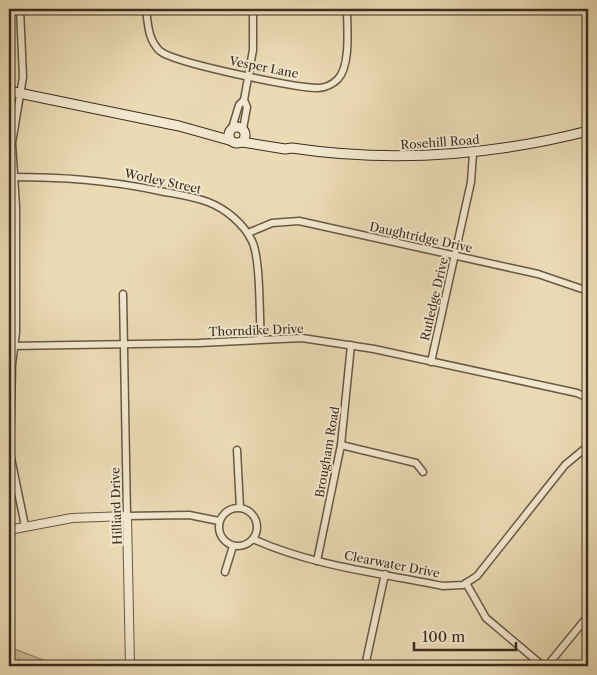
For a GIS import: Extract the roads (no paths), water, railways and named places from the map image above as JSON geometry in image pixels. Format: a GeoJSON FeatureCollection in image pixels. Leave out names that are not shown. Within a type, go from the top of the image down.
{"type":"FeatureCollection","features":[{"type":"Feature","properties":{"kind":"main road"},"geometry":{"type":"LineString","coordinates":[[9,91],[179,126],[234,143],[242,142],[245,137],[244,130],[238,127],[222,131],[187,125],[179,126]]}},
{"type":"Feature","properties":{"kind":"main road"},"geometry":{"type":"LineString","coordinates":[[229,140],[228,134],[231,129]]}},
{"type":"Feature","properties":{"kind":"main road","name":"Rosehill Road"},"geometry":{"type":"LineString","coordinates":[[244,130],[256,139],[287,145],[292,148],[331,154],[394,157],[473,153],[588,131]]}},
{"type":"Feature","properties":{"kind":"main road","name":"Rosehill Road"},"geometry":{"type":"LineString","coordinates":[[242,142],[285,150],[292,148]]}},
{"type":"Feature","properties":{"kind":"street"},"geometry":{"type":"LineString","coordinates":[[20,9],[23,77],[12,142],[12,177],[17,258],[12,346],[10,453],[25,526]]}},
{"type":"Feature","properties":{"kind":"street","name":"Vesper Lane"},"geometry":{"type":"LineString","coordinates":[[146,9],[151,38],[162,52],[174,59],[248,76],[318,88],[333,83],[340,77],[346,64],[347,9]]}},
{"type":"Feature","properties":{"kind":"street"},"geometry":{"type":"LineString","coordinates":[[244,130],[247,107],[244,100],[253,50],[253,9]]}},
{"type":"Feature","properties":{"kind":"street"},"geometry":{"type":"LineString","coordinates":[[231,129],[239,105],[244,100]]}},
{"type":"Feature","properties":{"kind":"street","name":"Rutledge Drive"},"geometry":{"type":"LineString","coordinates":[[431,362],[471,182],[473,153]]}},
{"type":"Feature","properties":{"kind":"street","name":"Worley Street"},"geometry":{"type":"LineString","coordinates":[[12,177],[63,177],[111,181],[194,197],[216,206],[236,220],[248,233],[256,254],[261,339]]}},
{"type":"Feature","properties":{"kind":"street","name":"Daughtridge Drive"},"geometry":{"type":"LineString","coordinates":[[248,233],[272,223],[299,222],[538,274],[588,290]]}},
{"type":"Feature","properties":{"kind":"street","name":"Hilliard Drive"},"geometry":{"type":"LineString","coordinates":[[123,294],[130,666]]}},
{"type":"Feature","properties":{"kind":"street","name":"Thorndike Drive"},"geometry":{"type":"LineString","coordinates":[[12,346],[221,342],[302,338],[351,345],[576,392],[588,398]]}},
{"type":"Feature","properties":{"kind":"street","name":"Brougham Road"},"geometry":{"type":"LineString","coordinates":[[318,561],[341,445],[351,345]]}},
{"type":"Feature","properties":{"kind":"street"},"geometry":{"type":"LineString","coordinates":[[341,445],[416,464],[423,472]]}},
{"type":"Feature","properties":{"kind":"street"},"geometry":{"type":"LineString","coordinates":[[588,446],[565,465],[477,576],[466,583],[486,618],[545,666],[588,616]]}},
{"type":"Feature","properties":{"kind":"street"},"geometry":{"type":"LineString","coordinates":[[237,450],[240,508]]}},
{"type":"Feature","properties":{"kind":"street"},"geometry":{"type":"LineString","coordinates":[[240,508],[252,514],[257,526],[253,539],[244,546],[233,546],[224,542],[219,534],[219,521],[228,510],[240,508]]}},
{"type":"Feature","properties":{"kind":"street"},"geometry":{"type":"LineString","coordinates":[[9,530],[72,518],[189,515],[219,521]]}},
{"type":"Feature","properties":{"kind":"street","name":"Clearwater Drive"},"geometry":{"type":"LineString","coordinates":[[253,539],[279,550],[318,561],[443,586],[466,583]]}},
{"type":"Feature","properties":{"kind":"street"},"geometry":{"type":"LineString","coordinates":[[225,572],[233,546]]}},
{"type":"Feature","properties":{"kind":"street"},"geometry":{"type":"LineString","coordinates":[[366,666],[385,574]]}},
{"type":"Feature","properties":{"kind":"street"},"geometry":{"type":"LineString","coordinates":[[305,666],[312,666]]}},
{"type":"Feature","properties":{"kind":"waterway"},"geometry":{"type":"LineString","coordinates":[[9,663],[14,666]]}}]}
